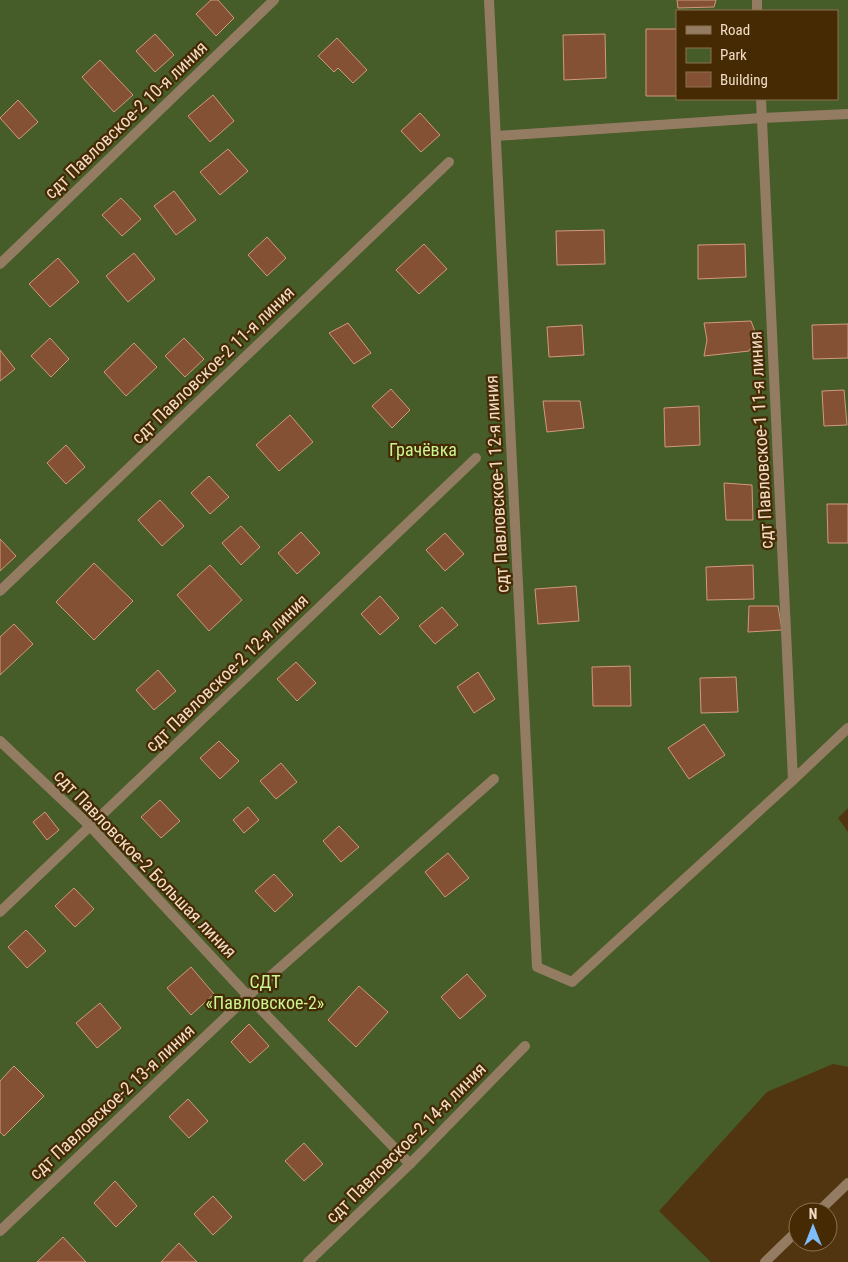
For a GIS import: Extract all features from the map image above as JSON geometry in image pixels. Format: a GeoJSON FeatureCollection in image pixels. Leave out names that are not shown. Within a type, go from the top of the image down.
{"type":"FeatureCollection","features":[{"type":"Feature","properties":{"kind":"street","name":"сдт Павловское-2 10-я линия"},"geometry":{"type":"LineString","coordinates":[[0,264],[274,0]]}},
{"type":"Feature","properties":{"kind":"street","name":"сдт Павловское-1 12-я линия"},"geometry":{"type":"LineString","coordinates":[[489,0],[537,967],[572,982],[793,780]]}},
{"type":"Feature","properties":{"kind":"street","name":"сдт Павловское-1 11-я линия"},"geometry":{"type":"LineString","coordinates":[[761,100],[793,780]]}},
{"type":"Feature","properties":{"kind":"street"},"geometry":{"type":"LineString","coordinates":[[496,136],[848,114]]}},
{"type":"Feature","properties":{"kind":"street","name":"сдт Павловское-2 11-я линия"},"geometry":{"type":"LineString","coordinates":[[0,591],[449,162]]}},
{"type":"Feature","properties":{"kind":"street","name":"сдт Павловское-2 12-я линия"},"geometry":{"type":"LineString","coordinates":[[0,912],[476,458]]}},
{"type":"Feature","properties":{"kind":"street"},"geometry":{"type":"LineString","coordinates":[[793,780],[848,728]]}},
{"type":"Feature","properties":{"kind":"street","name":"сдт Павловское-2 Большая линия"},"geometry":{"type":"LineString","coordinates":[[0,741],[90,826],[248,996],[410,1164]]}},
{"type":"Feature","properties":{"kind":"street","name":"сдт Павловское-2 13-я линия"},"geometry":{"type":"LineString","coordinates":[[0,1231],[248,996],[494,779]]}},
{"type":"Feature","properties":{"kind":"street","name":"сдт Павловское-2 14-я линия"},"geometry":{"type":"LineString","coordinates":[[308,1262],[410,1164],[525,1046]]}},
{"type":"Feature","properties":{"kind":"street"},"geometry":{"type":"LineString","coordinates":[[828,1202],[848,1183]]}},
{"type":"Feature","properties":{"kind":"street"},"geometry":{"type":"LineString","coordinates":[[764,1262],[788,1239]]}},
{"type":"Feature","properties":{"kind":"green space","name":"Грачёвка"},"geometry":{"type":"Polygon","coordinates":[[[0,0],[848,0],[848,808],[838,818],[848,832],[848,1067],[833,1064],[767,1092],[659,1211],[711,1262],[0,1262],[0,0]]]}},
{"type":"Feature","properties":{"kind":"building"},"geometry":{"type":"Polygon","coordinates":[[[211,0],[218,0],[234,18],[216,36],[196,14],[211,0]]]}},
{"type":"Feature","properties":{"kind":"building"},"geometry":{"type":"Polygon","coordinates":[[[677,0],[716,0],[714,7],[678,8],[677,0]]]}},
{"type":"Feature","properties":{"kind":"building"},"geometry":{"type":"Polygon","coordinates":[[[646,29],[676,29],[676,96],[646,96],[646,29]]]}},
{"type":"Feature","properties":{"kind":"building"},"geometry":{"type":"Polygon","coordinates":[[[155,34],[174,55],[155,72],[136,51],[155,34]]]}},
{"type":"Feature","properties":{"kind":"building"},"geometry":{"type":"Polygon","coordinates":[[[605,34],[606,78],[564,80],[563,35],[605,34]]]}},
{"type":"Feature","properties":{"kind":"building"},"geometry":{"type":"Polygon","coordinates":[[[337,38],[367,70],[353,83],[338,68],[334,72],[318,56],[337,38]]]}},
{"type":"Feature","properties":{"kind":"building"},"geometry":{"type":"Polygon","coordinates":[[[100,60],[133,95],[114,112],[82,77],[100,60]]]}},
{"type":"Feature","properties":{"kind":"building"},"geometry":{"type":"Polygon","coordinates":[[[213,95],[234,121],[210,142],[188,116],[213,95]]]}},
{"type":"Feature","properties":{"kind":"building"},"geometry":{"type":"Polygon","coordinates":[[[18,100],[38,122],[19,139],[0,118],[18,100]]]}},
{"type":"Feature","properties":{"kind":"building"},"geometry":{"type":"Polygon","coordinates":[[[420,113],[440,135],[421,152],[401,131],[420,113]]]}},
{"type":"Feature","properties":{"kind":"building"},"geometry":{"type":"Polygon","coordinates":[[[228,149],[248,171],[220,195],[200,172],[228,149]]]}},
{"type":"Feature","properties":{"kind":"building"},"geometry":{"type":"Polygon","coordinates":[[[174,191],[196,220],[176,235],[154,206],[174,191]]]}},
{"type":"Feature","properties":{"kind":"building"},"geometry":{"type":"Polygon","coordinates":[[[121,198],[141,219],[122,236],[102,215],[121,198]]]}},
{"type":"Feature","properties":{"kind":"building"},"geometry":{"type":"Polygon","coordinates":[[[604,230],[605,264],[557,265],[556,231],[604,230]]]}},
{"type":"Feature","properties":{"kind":"building"},"geometry":{"type":"Polygon","coordinates":[[[267,237],[286,258],[267,276],[248,255],[267,237]]]}},
{"type":"Feature","properties":{"kind":"building"},"geometry":{"type":"Polygon","coordinates":[[[424,244],[447,269],[419,294],[396,270],[424,244]]]}},
{"type":"Feature","properties":{"kind":"building"},"geometry":{"type":"Polygon","coordinates":[[[745,244],[746,277],[698,279],[698,245],[745,244]]]}},
{"type":"Feature","properties":{"kind":"building"},"geometry":{"type":"Polygon","coordinates":[[[134,253],[155,279],[128,302],[106,276],[134,253]]]}},
{"type":"Feature","properties":{"kind":"building"},"geometry":{"type":"Polygon","coordinates":[[[58,258],[79,282],[50,307],[29,284],[58,258]]]}},
{"type":"Feature","properties":{"kind":"building"},"geometry":{"type":"Polygon","coordinates":[[[751,321],[757,337],[749,351],[704,356],[707,340],[704,323],[751,321]]]}},
{"type":"Feature","properties":{"kind":"building"},"geometry":{"type":"Polygon","coordinates":[[[348,323],[371,353],[354,364],[329,333],[348,323]]]}},
{"type":"Feature","properties":{"kind":"building"},"geometry":{"type":"Polygon","coordinates":[[[848,324],[848,358],[813,359],[812,325],[848,324]]]}},
{"type":"Feature","properties":{"kind":"building"},"geometry":{"type":"Polygon","coordinates":[[[582,325],[584,355],[549,357],[547,327],[582,325]]]}},
{"type":"Feature","properties":{"kind":"building"},"geometry":{"type":"Polygon","coordinates":[[[50,338],[69,359],[51,377],[31,356],[50,338]]]}},
{"type":"Feature","properties":{"kind":"building"},"geometry":{"type":"Polygon","coordinates":[[[184,338],[204,359],[185,377],[165,356],[184,338]]]}},
{"type":"Feature","properties":{"kind":"building"},"geometry":{"type":"Polygon","coordinates":[[[134,343],[157,367],[126,396],[104,372],[134,343]]]}},
{"type":"Feature","properties":{"kind":"building"},"geometry":{"type":"Polygon","coordinates":[[[0,350],[15,369],[0,381],[0,350]]]}},
{"type":"Feature","properties":{"kind":"building"},"geometry":{"type":"Polygon","coordinates":[[[391,389],[410,410],[392,428],[372,406],[391,389]]]}},
{"type":"Feature","properties":{"kind":"building"},"geometry":{"type":"Polygon","coordinates":[[[844,390],[847,425],[824,426],[822,391],[844,390]]]}},
{"type":"Feature","properties":{"kind":"building"},"geometry":{"type":"Polygon","coordinates":[[[543,401],[580,401],[584,428],[547,432],[543,401]]]}},
{"type":"Feature","properties":{"kind":"building"},"geometry":{"type":"Polygon","coordinates":[[[699,406],[700,445],[665,447],[664,408],[699,406]]]}},
{"type":"Feature","properties":{"kind":"building"},"geometry":{"type":"Polygon","coordinates":[[[290,415],[313,442],[279,471],[256,445],[290,415]]]}},
{"type":"Feature","properties":{"kind":"building"},"geometry":{"type":"Polygon","coordinates":[[[66,445],[85,467],[66,484],[47,463],[66,445]]]}},
{"type":"Feature","properties":{"kind":"building"},"geometry":{"type":"Polygon","coordinates":[[[209,476],[229,497],[210,514],[191,493],[209,476]]]}},
{"type":"Feature","properties":{"kind":"building"},"geometry":{"type":"Polygon","coordinates":[[[724,483],[752,485],[753,520],[726,520],[724,483]]]}},
{"type":"Feature","properties":{"kind":"building"},"geometry":{"type":"Polygon","coordinates":[[[160,500],[184,526],[162,546],[138,520],[160,500]]]}},
{"type":"Feature","properties":{"kind":"building"},"geometry":{"type":"Polygon","coordinates":[[[827,504],[848,504],[848,543],[828,543],[827,504]]]}},
{"type":"Feature","properties":{"kind":"building"},"geometry":{"type":"Polygon","coordinates":[[[241,526],[260,547],[241,565],[222,543],[241,526]]]}},
{"type":"Feature","properties":{"kind":"building"},"geometry":{"type":"Polygon","coordinates":[[[301,532],[320,553],[297,574],[278,553],[301,532]]]}},
{"type":"Feature","properties":{"kind":"building"},"geometry":{"type":"Polygon","coordinates":[[[445,533],[464,554],[445,571],[426,550],[445,533]]]}},
{"type":"Feature","properties":{"kind":"building"},"geometry":{"type":"Polygon","coordinates":[[[0,539],[16,556],[0,571],[0,539]]]}},
{"type":"Feature","properties":{"kind":"building"},"geometry":{"type":"Polygon","coordinates":[[[94,563],[133,601],[94,640],[56,602],[94,563]]]}},
{"type":"Feature","properties":{"kind":"building"},"geometry":{"type":"Polygon","coordinates":[[[210,565],[242,600],[209,631],[177,595],[210,565]]]}},
{"type":"Feature","properties":{"kind":"building"},"geometry":{"type":"Polygon","coordinates":[[[753,565],[754,599],[707,600],[706,567],[753,565]]]}},
{"type":"Feature","properties":{"kind":"building"},"geometry":{"type":"Polygon","coordinates":[[[576,586],[579,621],[538,624],[535,589],[576,586]]]}},
{"type":"Feature","properties":{"kind":"building"},"geometry":{"type":"Polygon","coordinates":[[[380,596],[399,618],[380,635],[361,614],[380,596]]]}},
{"type":"Feature","properties":{"kind":"building"},"geometry":{"type":"Polygon","coordinates":[[[749,606],[778,606],[782,630],[748,632],[749,606]]]}},
{"type":"Feature","properties":{"kind":"building"},"geometry":{"type":"Polygon","coordinates":[[[442,607],[458,625],[435,644],[419,626],[442,607]]]}},
{"type":"Feature","properties":{"kind":"building"},"geometry":{"type":"Polygon","coordinates":[[[14,624],[33,644],[0,675],[0,637],[14,624]]]}},
{"type":"Feature","properties":{"kind":"building"},"geometry":{"type":"Polygon","coordinates":[[[296,662],[316,683],[297,701],[277,679],[296,662]]]}},
{"type":"Feature","properties":{"kind":"building"},"geometry":{"type":"Polygon","coordinates":[[[630,666],[631,706],[593,706],[592,667],[630,666]]]}},
{"type":"Feature","properties":{"kind":"building"},"geometry":{"type":"Polygon","coordinates":[[[158,670],[176,691],[154,710],[136,690],[158,670]]]}},
{"type":"Feature","properties":{"kind":"building"},"geometry":{"type":"Polygon","coordinates":[[[478,672],[495,699],[474,713],[457,687],[478,672]]]}},
{"type":"Feature","properties":{"kind":"building"},"geometry":{"type":"Polygon","coordinates":[[[736,677],[738,712],[701,713],[700,678],[736,677]]]}},
{"type":"Feature","properties":{"kind":"building"},"geometry":{"type":"Polygon","coordinates":[[[704,724],[725,755],[689,779],[668,748],[704,724]]]}},
{"type":"Feature","properties":{"kind":"building"},"geometry":{"type":"Polygon","coordinates":[[[219,741],[239,761],[220,779],[200,758],[219,741]]]}},
{"type":"Feature","properties":{"kind":"building"},"geometry":{"type":"Polygon","coordinates":[[[281,763],[297,782],[276,799],[260,781],[281,763]]]}},
{"type":"Feature","properties":{"kind":"building"},"geometry":{"type":"Polygon","coordinates":[[[160,800],[180,821],[161,838],[141,817],[160,800]]]}},
{"type":"Feature","properties":{"kind":"building"},"geometry":{"type":"Polygon","coordinates":[[[248,807],[259,820],[244,833],[233,820],[248,807]]]}},
{"type":"Feature","properties":{"kind":"building"},"geometry":{"type":"Polygon","coordinates":[[[45,812],[59,830],[47,840],[33,822],[45,812]]]}},
{"type":"Feature","properties":{"kind":"building"},"geometry":{"type":"Polygon","coordinates":[[[339,826],[359,847],[341,862],[323,841],[339,826]]]}},
{"type":"Feature","properties":{"kind":"building"},"geometry":{"type":"Polygon","coordinates":[[[448,853],[469,878],[445,897],[425,872],[448,853]]]}},
{"type":"Feature","properties":{"kind":"building"},"geometry":{"type":"Polygon","coordinates":[[[274,874],[293,895],[275,912],[255,891],[274,874]]]}},
{"type":"Feature","properties":{"kind":"building"},"geometry":{"type":"Polygon","coordinates":[[[74,888],[94,909],[75,927],[55,906],[74,888]]]}},
{"type":"Feature","properties":{"kind":"building"},"geometry":{"type":"Polygon","coordinates":[[[26,930],[46,951],[27,968],[8,947],[26,930]]]}},
{"type":"Feature","properties":{"kind":"building"},"geometry":{"type":"Polygon","coordinates":[[[191,967],[214,994],[191,1015],[167,988],[191,967]]]}},
{"type":"Feature","properties":{"kind":"building"},"geometry":{"type":"Polygon","coordinates":[[[467,974],[486,996],[460,1019],[441,997],[467,974]]]}},
{"type":"Feature","properties":{"kind":"building"},"geometry":{"type":"Polygon","coordinates":[[[359,986],[388,1012],[356,1047],[328,1020],[359,986]]]}},
{"type":"Feature","properties":{"kind":"building"},"geometry":{"type":"Polygon","coordinates":[[[100,1003],[121,1028],[97,1048],[76,1023],[100,1003]]]}},
{"type":"Feature","properties":{"kind":"building"},"geometry":{"type":"Polygon","coordinates":[[[249,1024],[269,1046],[250,1063],[231,1042],[249,1024]]]}},
{"type":"Feature","properties":{"kind":"building"},"geometry":{"type":"Polygon","coordinates":[[[14,1066],[44,1096],[4,1136],[0,1132],[0,1081],[14,1066]]]}},
{"type":"Feature","properties":{"kind":"building"},"geometry":{"type":"Polygon","coordinates":[[[188,1099],[208,1121],[189,1138],[169,1117],[188,1099]]]}},
{"type":"Feature","properties":{"kind":"building"},"geometry":{"type":"Polygon","coordinates":[[[304,1143],[323,1164],[304,1181],[285,1161],[304,1143]]]}},
{"type":"Feature","properties":{"kind":"building"},"geometry":{"type":"Polygon","coordinates":[[[115,1181],[137,1206],[116,1227],[94,1203],[115,1181]]]}},
{"type":"Feature","properties":{"kind":"building"},"geometry":{"type":"Polygon","coordinates":[[[213,1196],[232,1217],[213,1235],[194,1214],[213,1196]]]}},
{"type":"Feature","properties":{"kind":"building"},"geometry":{"type":"Polygon","coordinates":[[[63,1237],[86,1262],[37,1262],[63,1237]]]}},
{"type":"Feature","properties":{"kind":"building"},"geometry":{"type":"Polygon","coordinates":[[[179,1243],[197,1262],[161,1262],[179,1243]]]}},
{"type":"Feature","properties":{"kind":"park label","name":"СДТ «Павловское-2»"},"geometry":{"type":"Point","coordinates":[265,992]}}]}
